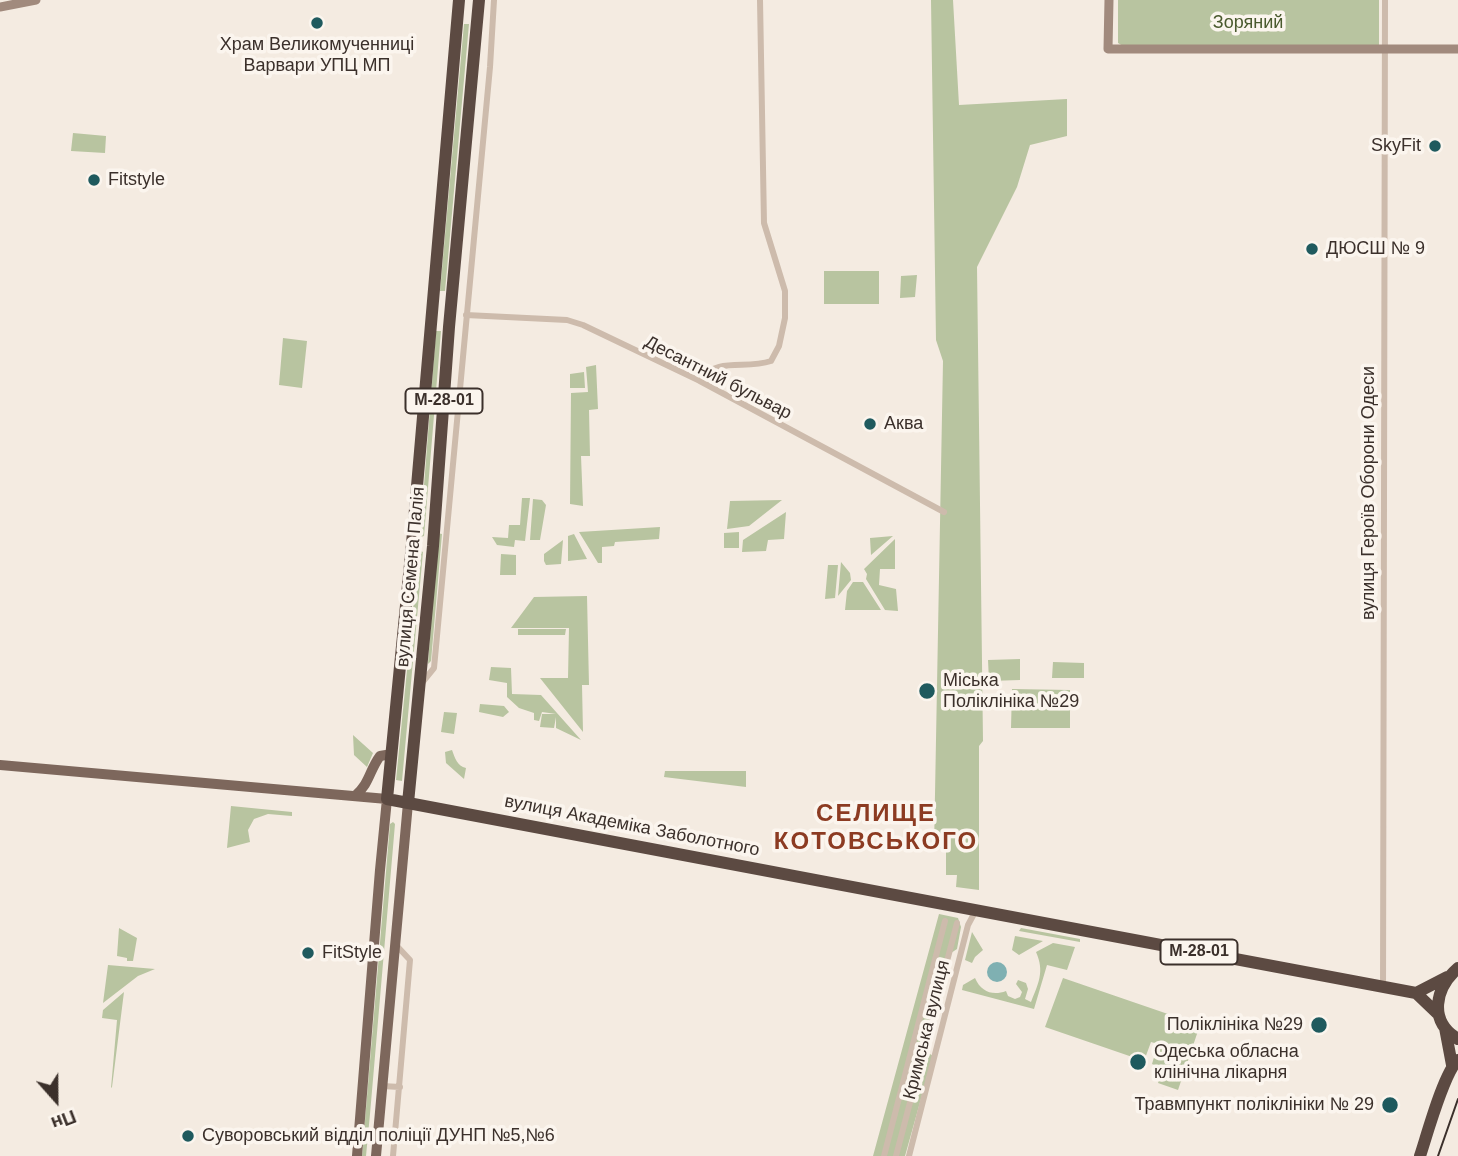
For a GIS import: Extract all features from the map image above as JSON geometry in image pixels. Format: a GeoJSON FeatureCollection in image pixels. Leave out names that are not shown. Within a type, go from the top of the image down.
{"type":"FeatureCollection","features":[{"type":"Feature","properties":{"kind":"highway","name":"вулиця Семена Палія"},"geometry":{"type":"LineString","coordinates":[[387,799],[459,0]]}},
{"type":"Feature","properties":{"kind":"highway","name":"вулиця Семена Палія"},"geometry":{"type":"LineString","coordinates":[[408,803],[433,546],[479,0]]}},
{"type":"Feature","properties":{"kind":"highway"},"geometry":{"type":"LineString","coordinates":[[433,296],[452,297]]}},
{"type":"Feature","properties":{"kind":"highway"},"geometry":{"type":"LineString","coordinates":[[412,544],[433,546]]}},
{"type":"Feature","properties":{"kind":"highway","name":"вулиця Академіка Заболотного"},"geometry":{"type":"LineString","coordinates":[[387,799],[975,912],[1416,993]]}},
{"type":"Feature","properties":{"kind":"highway"},"geometry":{"type":"LineString","coordinates":[[1458,968],[1447,977],[1416,993],[1458,1039]]}},
{"type":"Feature","properties":{"kind":"highway"},"geometry":{"type":"LineString","coordinates":[[1420,1156],[1455,1063],[1437,1002],[1447,977]]}},
{"type":"Feature","properties":{"kind":"main road"},"geometry":{"type":"LineString","coordinates":[[355,796],[366,787],[380,756],[391,754]]}},
{"type":"Feature","properties":{"kind":"main road","name":"вулиця Академіка Заболотного"},"geometry":{"type":"LineString","coordinates":[[0,765],[387,799]]}},
{"type":"Feature","properties":{"kind":"main road","name":"вулиця Семена Палія"},"geometry":{"type":"LineString","coordinates":[[357,1156],[387,799]]}},
{"type":"Feature","properties":{"kind":"main road","name":"вулиця Семена Палія"},"geometry":{"type":"LineString","coordinates":[[376,1156],[408,803]]}},
{"type":"Feature","properties":{"kind":"street"},"geometry":{"type":"LineString","coordinates":[[0,7],[36,0]]}},
{"type":"Feature","properties":{"kind":"street"},"geometry":{"type":"LineString","coordinates":[[419,687],[434,668],[494,0]]}},
{"type":"Feature","properties":{"kind":"street"},"geometry":{"type":"LineString","coordinates":[[698,380],[707,370],[718,365],[771,360],[779,346],[785,318],[783,281],[764,223],[760,0]]}},
{"type":"Feature","properties":{"kind":"street"},"geometry":{"type":"LineString","coordinates":[[1109,0],[1108,49],[1458,49]]}},
{"type":"Feature","properties":{"kind":"street","name":"вулиця Героїв Оборони Одеси"},"geometry":{"type":"LineString","coordinates":[[1383,987],[1385,0]]}},
{"type":"Feature","properties":{"kind":"street","name":"Десантний бульвар"},"geometry":{"type":"LineString","coordinates":[[467,315],[575,322],[698,380],[944,512]]}},
{"type":"Feature","properties":{"kind":"street","name":"Кримська вулиця"},"geometry":{"type":"LineString","coordinates":[[909,1156],[968,925],[975,912]]}},
{"type":"Feature","properties":{"kind":"street","name":"Кримська вулиця"},"geometry":{"type":"LineString","coordinates":[[884,1156],[945,921]]}},
{"type":"Feature","properties":{"kind":"street","name":"Кримська вулиця"},"geometry":{"type":"LineString","coordinates":[[896,1156],[957,923]]}},
{"type":"Feature","properties":{"kind":"street"},"geometry":{"type":"LineString","coordinates":[[393,1156],[410,960],[395,944]]}},
{"type":"Feature","properties":{"kind":"street"},"geometry":{"type":"LineString","coordinates":[[382,1086],[400,1087]]}},
{"type":"Feature","properties":{"kind":"green space"},"geometry":{"type":"Polygon","coordinates":[[[931,0],[953,0],[959,105],[1067,99],[1067,136],[1030,145],[1017,187],[977,267],[983,741],[979,746],[979,890],[956,887],[957,875],[946,875],[946,848],[934,848],[943,361],[936,340],[931,0]]]}},
{"type":"Feature","properties":{"kind":"green space","name":"Зоряний"},"geometry":{"type":"Polygon","coordinates":[[[1118,0],[1379,0],[1379,46],[1123,46],[1118,43],[1118,0]]]}},
{"type":"Feature","properties":{"kind":"green space"},"geometry":{"type":"Polygon","coordinates":[[[464,24],[469,24],[445,291],[440,291],[464,24]]]}},
{"type":"Feature","properties":{"kind":"green space"},"geometry":{"type":"Polygon","coordinates":[[[73,133],[106,136],[105,153],[71,151],[73,133]]]}},
{"type":"Feature","properties":{"kind":"green space"},"geometry":{"type":"Polygon","coordinates":[[[824,271],[879,271],[879,304],[824,304],[824,271]]]}},
{"type":"Feature","properties":{"kind":"green space"},"geometry":{"type":"Polygon","coordinates":[[[917,275],[915,297],[900,298],[901,276],[917,275]]]}},
{"type":"Feature","properties":{"kind":"green space"},"geometry":{"type":"Polygon","coordinates":[[[436,331],[441,331],[424,536],[420,537],[436,331]]]}},
{"type":"Feature","properties":{"kind":"green space"},"geometry":{"type":"Polygon","coordinates":[[[283,338],[307,341],[302,388],[279,385],[283,338]]]}},
{"type":"Feature","properties":{"kind":"green space"},"geometry":{"type":"Polygon","coordinates":[[[596,365],[598,409],[589,410],[590,456],[581,456],[583,506],[570,504],[571,393],[588,392],[586,367],[596,365]]]}},
{"type":"Feature","properties":{"kind":"green space"},"geometry":{"type":"Polygon","coordinates":[[[584,372],[585,388],[570,388],[570,374],[584,372]]]}},
{"type":"Feature","properties":{"kind":"green space"},"geometry":{"type":"Polygon","coordinates":[[[522,498],[530,498],[525,541],[515,540],[514,547],[497,545],[492,537],[508,538],[509,525],[520,525],[522,498]]]}},
{"type":"Feature","properties":{"kind":"green space"},"geometry":{"type":"Polygon","coordinates":[[[533,499],[542,500],[546,505],[540,540],[530,540],[533,499]]]}},
{"type":"Feature","properties":{"kind":"green space"},"geometry":{"type":"Polygon","coordinates":[[[782,500],[749,526],[727,529],[730,501],[782,500]]]}},
{"type":"Feature","properties":{"kind":"green space"},"geometry":{"type":"Polygon","coordinates":[[[786,512],[784,539],[768,540],[766,551],[742,552],[743,540],[786,512]]]}},
{"type":"Feature","properties":{"kind":"green space"},"geometry":{"type":"Polygon","coordinates":[[[660,527],[659,539],[615,542],[614,546],[602,547],[602,563],[598,563],[579,532],[660,527]]]}},
{"type":"Feature","properties":{"kind":"green space"},"geometry":{"type":"Polygon","coordinates":[[[739,532],[739,548],[724,548],[724,533],[739,532]]]}},
{"type":"Feature","properties":{"kind":"green space"},"geometry":{"type":"Polygon","coordinates":[[[437,533],[442,534],[431,661],[428,664],[437,533]]]}},
{"type":"Feature","properties":{"kind":"green space"},"geometry":{"type":"Polygon","coordinates":[[[574,534],[587,559],[568,561],[568,536],[574,534]]]}},
{"type":"Feature","properties":{"kind":"green space"},"geometry":{"type":"Polygon","coordinates":[[[893,536],[871,555],[870,538],[893,536]]]}},
{"type":"Feature","properties":{"kind":"green space"},"geometry":{"type":"Polygon","coordinates":[[[895,539],[895,569],[880,569],[879,585],[896,589],[898,611],[885,610],[866,579],[864,569],[895,539]]]}},
{"type":"Feature","properties":{"kind":"green space"},"geometry":{"type":"Polygon","coordinates":[[[563,540],[561,564],[546,565],[544,554],[563,540]]]}},
{"type":"Feature","properties":{"kind":"green space"},"geometry":{"type":"Polygon","coordinates":[[[419,550],[423,552],[402,781],[396,780],[419,550]]]}},
{"type":"Feature","properties":{"kind":"green space"},"geometry":{"type":"Polygon","coordinates":[[[501,554],[516,555],[516,575],[500,575],[501,554]]]}},
{"type":"Feature","properties":{"kind":"green space"},"geometry":{"type":"Polygon","coordinates":[[[841,562],[850,573],[851,580],[838,596],[841,562]]]}},
{"type":"Feature","properties":{"kind":"green space"},"geometry":{"type":"Polygon","coordinates":[[[828,565],[838,565],[835,598],[825,599],[828,565]]]}},
{"type":"Feature","properties":{"kind":"green space"},"geometry":{"type":"Polygon","coordinates":[[[853,582],[863,582],[881,610],[845,610],[847,591],[853,582]]]}},
{"type":"Feature","properties":{"kind":"green space"},"geometry":{"type":"Polygon","coordinates":[[[587,596],[589,685],[582,685],[583,732],[540,678],[568,678],[569,628],[511,628],[534,597],[587,596]]]}},
{"type":"Feature","properties":{"kind":"green space"},"geometry":{"type":"Polygon","coordinates":[[[518,629],[566,629],[565,635],[518,635],[518,629]]]}},
{"type":"Feature","properties":{"kind":"green space"},"geometry":{"type":"Polygon","coordinates":[[[1020,659],[1020,680],[989,681],[988,660],[1020,659]]]}},
{"type":"Feature","properties":{"kind":"green space"},"geometry":{"type":"Polygon","coordinates":[[[1053,662],[1084,663],[1084,678],[1052,678],[1053,662]]]}},
{"type":"Feature","properties":{"kind":"green space"},"geometry":{"type":"Polygon","coordinates":[[[491,667],[511,668],[512,694],[541,695],[581,740],[556,728],[556,717],[554,728],[540,727],[542,714],[556,714],[542,712],[539,721],[534,720],[534,713],[519,708],[507,697],[507,683],[489,680],[491,667]]]}},
{"type":"Feature","properties":{"kind":"green space"},"geometry":{"type":"Polygon","coordinates":[[[1012,689],[1070,690],[1070,728],[1011,728],[1012,689]]]}},
{"type":"Feature","properties":{"kind":"green space"},"geometry":{"type":"Polygon","coordinates":[[[480,704],[504,706],[509,712],[503,717],[479,712],[480,704]]]}},
{"type":"Feature","properties":{"kind":"green space"},"geometry":{"type":"Polygon","coordinates":[[[444,712],[457,713],[454,734],[441,732],[444,712]]]}},
{"type":"Feature","properties":{"kind":"green space"},"geometry":{"type":"Polygon","coordinates":[[[353,735],[373,753],[367,767],[354,755],[353,735]]]}},
{"type":"Feature","properties":{"kind":"green space"},"geometry":{"type":"Polygon","coordinates":[[[452,750],[458,764],[466,768],[464,779],[446,763],[445,752],[452,750]]]}},
{"type":"Feature","properties":{"kind":"green space"},"geometry":{"type":"Polygon","coordinates":[[[665,771],[746,771],[746,787],[664,777],[665,771]]]}},
{"type":"Feature","properties":{"kind":"green space"},"geometry":{"type":"Polygon","coordinates":[[[231,806],[292,812],[292,816],[268,814],[254,819],[248,830],[250,842],[227,848],[231,806]]]}},
{"type":"Feature","properties":{"kind":"green space"},"geometry":{"type":"Polygon","coordinates":[[[390,824],[395,824],[370,1114],[366,1156],[362,1156],[390,824]]]}},
{"type":"Feature","properties":{"kind":"green space"},"geometry":{"type":"Polygon","coordinates":[[[939,914],[958,918],[961,927],[957,949],[951,953],[927,1052],[933,1056],[905,1156],[873,1156],[939,914]]]}},
{"type":"Feature","properties":{"kind":"green space"},"geometry":{"type":"Polygon","coordinates":[[[119,928],[137,938],[133,961],[117,956],[119,928]]]}},
{"type":"Feature","properties":{"kind":"green space"},"geometry":{"type":"Polygon","coordinates":[[[1021,928],[1080,939],[1080,942],[1019,931],[1021,928]]]}},
{"type":"Feature","properties":{"kind":"green space"},"geometry":{"type":"Polygon","coordinates":[[[972,932],[983,950],[972,963],[965,960],[972,932]]]}},
{"type":"Feature","properties":{"kind":"green space"},"geometry":{"type":"Polygon","coordinates":[[[1015,936],[1043,941],[1019,955],[1012,950],[1015,936]]]}},
{"type":"Feature","properties":{"kind":"green space"},"geometry":{"type":"Polygon","coordinates":[[[1053,943],[1075,947],[1067,970],[1047,965],[1034,1009],[962,990],[963,985],[975,978],[988,992],[1006,991],[1008,996],[1015,999],[1020,997],[1022,992],[1016,984],[1018,980],[1026,983],[1028,989],[1025,999],[1031,1002],[1040,972],[1036,952],[1053,943]]]}},
{"type":"Feature","properties":{"kind":"green space"},"geometry":{"type":"Polygon","coordinates":[[[108,965],[155,969],[138,976],[103,1003],[108,965]]]}},
{"type":"Feature","properties":{"kind":"green space"},"geometry":{"type":"Polygon","coordinates":[[[1063,978],[1200,1025],[1178,1090],[1158,1083],[1163,1069],[1152,1064],[1158,1044],[1151,1042],[1144,1061],[1045,1027],[1063,978]]]}},
{"type":"Feature","properties":{"kind":"green space"},"geometry":{"type":"Polygon","coordinates":[[[124,992],[111,1088],[117,1020],[102,1018],[103,1010],[124,992]]]}},
{"type":"Feature","properties":{"kind":"water"},"geometry":{"type":"Polygon","coordinates":[[[997,962],[1004,965],[1007,972],[1004,979],[997,982],[990,979],[987,972],[990,965],[997,962]]]}},
{"type":"Feature","properties":{"kind":"tram line"},"geometry":{"type":"LineString","coordinates":[[1438,1156],[1458,1099]]}},
{"type":"Feature","properties":{"kind":"place","name":"Храм Великомученниці Варвари УПЦ МП"},"geometry":{"type":"Point","coordinates":[317,23]}},
{"type":"Feature","properties":{"kind":"place","name":"SkyFit"},"geometry":{"type":"Point","coordinates":[1435,146]}},
{"type":"Feature","properties":{"kind":"place","name":"Fitstyle"},"geometry":{"type":"Point","coordinates":[94,180]}},
{"type":"Feature","properties":{"kind":"place","name":"ДЮСШ № 9"},"geometry":{"type":"Point","coordinates":[1312,249]}},
{"type":"Feature","properties":{"kind":"place","name":"Аква"},"geometry":{"type":"Point","coordinates":[870,424]}},
{"type":"Feature","properties":{"kind":"place","name":"Міська Поліклініка №29"},"geometry":{"type":"Point","coordinates":[927,691]}},
{"type":"Feature","properties":{"kind":"place","name":"FitStyle"},"geometry":{"type":"Point","coordinates":[308,953]}},
{"type":"Feature","properties":{"kind":"place","name":"Поліклініка №29"},"geometry":{"type":"Point","coordinates":[1319,1025]}},
{"type":"Feature","properties":{"kind":"place","name":"Одеська обласна клінічна лікарня"},"geometry":{"type":"Point","coordinates":[1138,1062]}},
{"type":"Feature","properties":{"kind":"place","name":"Травмпункт поліклініки № 29"},"geometry":{"type":"Point","coordinates":[1390,1105]}},
{"type":"Feature","properties":{"kind":"place","name":"Суворовський відділ поліції ДУНП №5,№6"},"geometry":{"type":"Point","coordinates":[188,1136]}},
{"type":"Feature","properties":{"kind":"district","name":"СЕЛИЩЕ КОТОВСЬКОГО"},"geometry":{"type":"Point","coordinates":[876,828]}}]}
